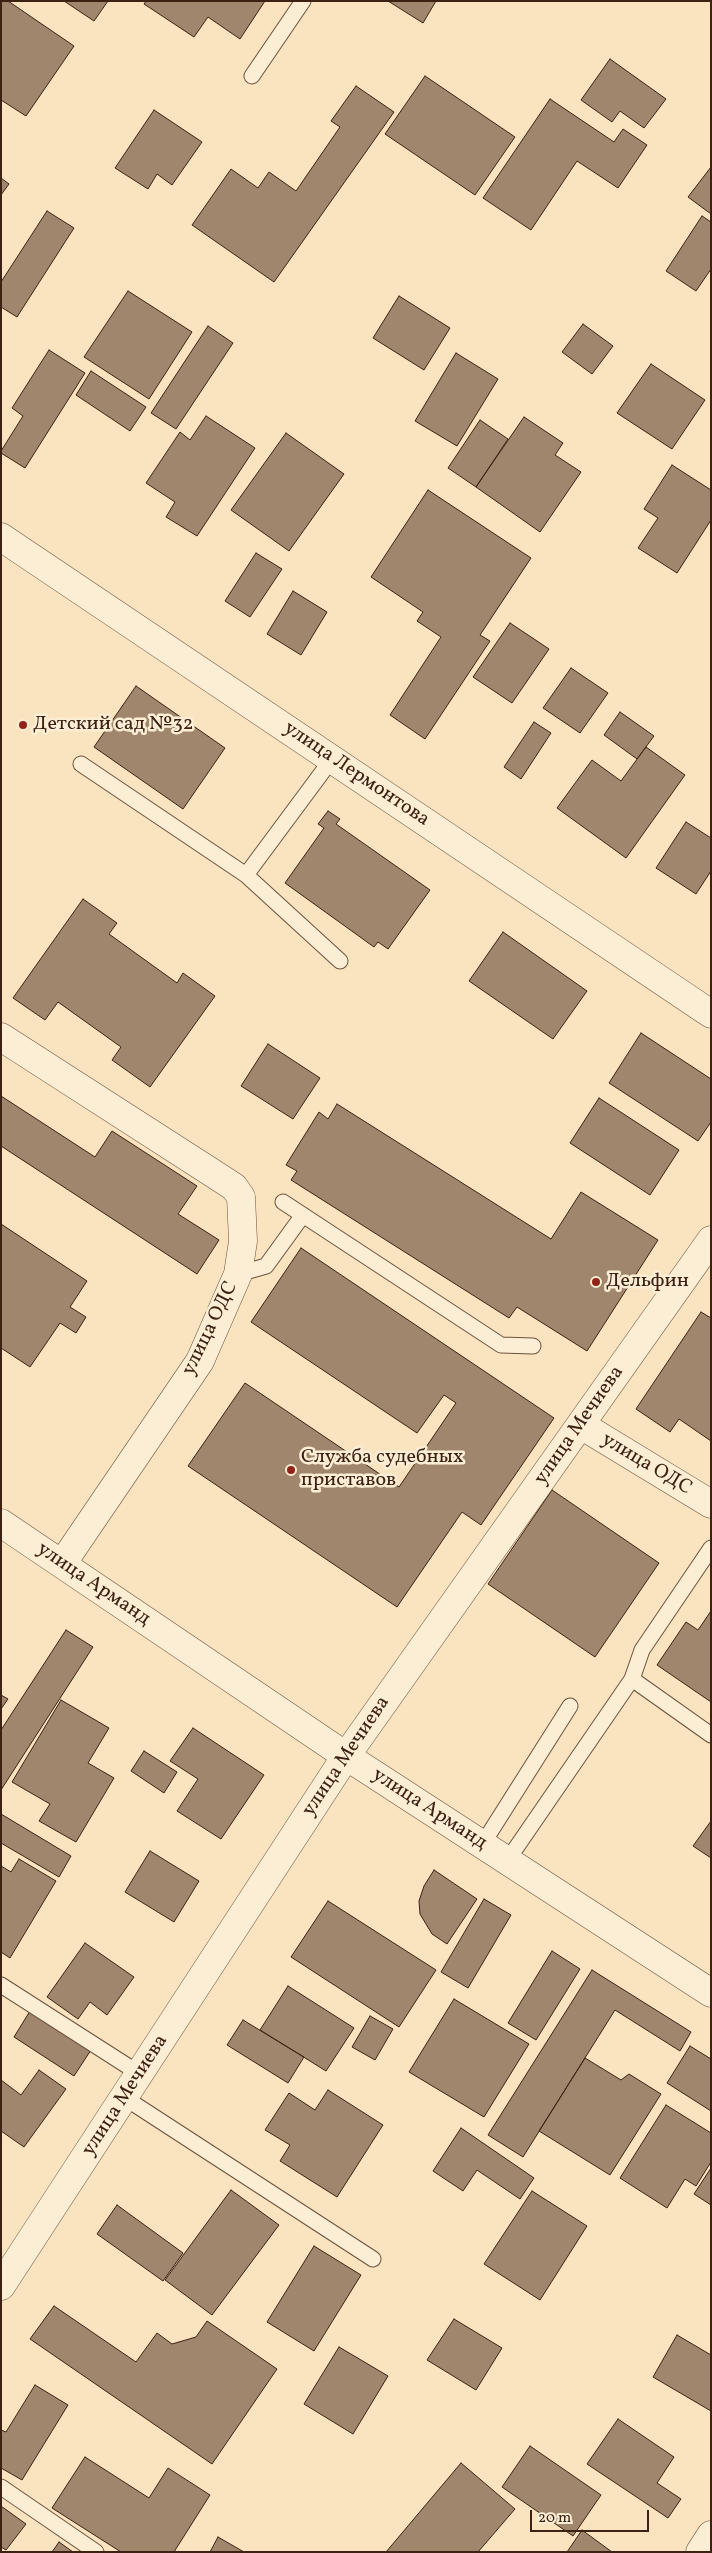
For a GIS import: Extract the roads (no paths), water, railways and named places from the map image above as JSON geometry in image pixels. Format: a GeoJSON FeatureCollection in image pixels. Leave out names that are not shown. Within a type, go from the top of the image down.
{"type":"FeatureCollection","features":[{"type":"Feature","properties":{"kind":"street","name":"улица Лермонтова"},"geometry":{"type":"LineString","coordinates":[[1,537],[711,1014]]}},
{"type":"Feature","properties":{"kind":"street","name":"улица ОДС"},"geometry":{"type":"LineString","coordinates":[[1,1037],[234,1187],[241,1197],[243,1241],[238,1274],[200,1361],[62,1564]]}},
{"type":"Feature","properties":{"kind":"street","name":"улица Мечиева"},"geometry":{"type":"LineString","coordinates":[[1,2286],[346,1756],[711,1240]]}},
{"type":"Feature","properties":{"kind":"street","name":"улица ОДС"},"geometry":{"type":"LineString","coordinates":[[581,1425],[711,1504]]}},
{"type":"Feature","properties":{"kind":"street","name":"улица Арманд"},"geometry":{"type":"LineString","coordinates":[[1,1523],[346,1756],[711,1993]]}},
{"type":"Feature","properties":{"kind":"street"},"geometry":{"type":"LineString","coordinates":[[700,2552],[711,2535]]}},
{"type":"Feature","properties":{"kind":"lane"},"geometry":{"type":"LineString","coordinates":[[252,76],[303,1]]}},
{"type":"Feature","properties":{"kind":"lane"},"geometry":{"type":"LineString","coordinates":[[246,874],[332,759]]}},
{"type":"Feature","properties":{"kind":"lane"},"geometry":{"type":"LineString","coordinates":[[81,764],[246,874],[340,962]]}},
{"type":"Feature","properties":{"kind":"lane"},"geometry":{"type":"LineString","coordinates":[[283,1202],[501,1345],[533,1346]]}},
{"type":"Feature","properties":{"kind":"lane"},"geometry":{"type":"LineString","coordinates":[[238,1274],[266,1266],[303,1215]]}},
{"type":"Feature","properties":{"kind":"lane"},"geometry":{"type":"LineString","coordinates":[[507,1861],[632,1679],[642,1650],[711,1548]]}},
{"type":"Feature","properties":{"kind":"lane"},"geometry":{"type":"LineString","coordinates":[[632,1679],[711,1735]]}},
{"type":"Feature","properties":{"kind":"lane"},"geometry":{"type":"LineString","coordinates":[[482,1845],[570,1706]]}},
{"type":"Feature","properties":{"kind":"lane"},"geometry":{"type":"LineString","coordinates":[[1,1984],[140,2074]]}},
{"type":"Feature","properties":{"kind":"lane"},"geometry":{"type":"LineString","coordinates":[[125,2098],[373,2259]]}},
{"type":"Feature","properties":{"kind":"lane"},"geometry":{"type":"LineString","coordinates":[[1,2487],[96,2552]]}},
{"type":"Feature","properties":{"kind":"place","name":"Детский сад №32"},"geometry":{"type":"Point","coordinates":[23,725]}},
{"type":"Feature","properties":{"kind":"place","name":"Дельфин"},"geometry":{"type":"Point","coordinates":[596,1282]}},
{"type":"Feature","properties":{"kind":"place","name":"Служба судебных приставов"},"geometry":{"type":"Point","coordinates":[291,1470]}}]}
